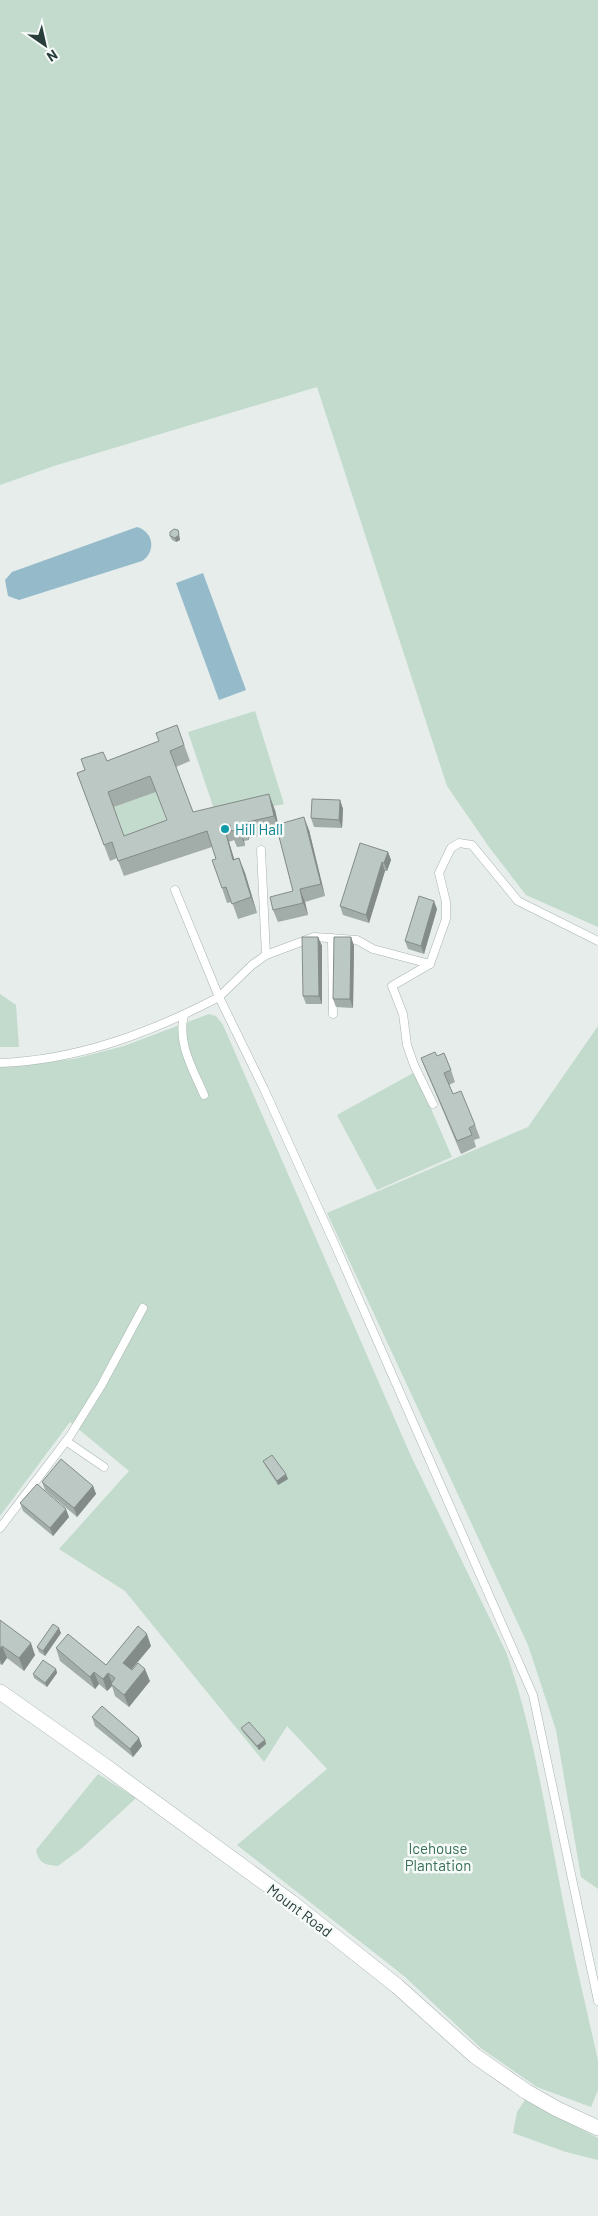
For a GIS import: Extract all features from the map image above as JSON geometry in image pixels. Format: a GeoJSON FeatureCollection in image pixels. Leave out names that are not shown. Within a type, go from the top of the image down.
{"type":"FeatureCollection","features":[{"type":"Feature","properties":{"kind":"street","name":"Mount Road"},"geometry":{"type":"LineString","coordinates":[[0,1692],[291,1902],[397,1986],[475,2056],[527,2092],[597,2126]]}},
{"type":"Feature","properties":{"kind":"lane"},"geometry":{"type":"LineString","coordinates":[[433,1104],[414,1065],[408,1045],[403,1014],[392,986],[430,964],[446,919],[446,902],[439,873],[451,848],[459,843],[472,845],[518,900],[598,941]]}},
{"type":"Feature","properties":{"kind":"lane"},"geometry":{"type":"LineString","coordinates":[[261,850],[266,955]]}},
{"type":"Feature","properties":{"kind":"lane"},"geometry":{"type":"LineString","coordinates":[[175,890],[219,997],[264,1088],[336,1247],[533,1696],[598,2001]]}},
{"type":"Feature","properties":{"kind":"lane"},"geometry":{"type":"LineString","coordinates":[[0,1063],[22,1062],[72,1054],[121,1040],[184,1015],[219,997],[252,964],[266,955],[314,937],[357,940],[373,949],[430,964]]}},
{"type":"Feature","properties":{"kind":"lane"},"geometry":{"type":"LineString","coordinates":[[332,938],[333,1014]]}},
{"type":"Feature","properties":{"kind":"lane"},"geometry":{"type":"LineString","coordinates":[[184,1015],[181,1028],[182,1042],[204,1095]]}},
{"type":"Feature","properties":{"kind":"lane"},"geometry":{"type":"LineString","coordinates":[[0,1528],[66,1441],[101,1386],[143,1308]]}},
{"type":"Feature","properties":{"kind":"lane"},"geometry":{"type":"LineString","coordinates":[[66,1441],[104,1467]]}},
{"type":"Feature","properties":{"kind":"green space"},"geometry":{"type":"Polygon","coordinates":[[[0,0],[598,0],[598,927],[526,895],[489,847],[447,786],[317,387],[54,466],[0,485],[0,0]]]}},
{"type":"Feature","properties":{"kind":"green space"},"geometry":{"type":"Polygon","coordinates":[[[255,711],[284,804],[217,818],[188,732],[255,711]]]}},
{"type":"Feature","properties":{"kind":"green space"},"geometry":{"type":"Polygon","coordinates":[[[156,792],[172,836],[130,851],[114,807],[156,792]]]}},
{"type":"Feature","properties":{"kind":"green space"},"geometry":{"type":"Polygon","coordinates":[[[0,994],[16,1005],[19,1047],[0,1047],[0,994]]]}},
{"type":"Feature","properties":{"kind":"green space","name":"Icehouse Plantation"},"geometry":{"type":"Polygon","coordinates":[[[209,1014],[216,1016],[223,1025],[410,1454],[506,1652],[530,1736],[568,1926],[598,2061],[598,2090],[591,2107],[537,2087],[482,2049],[404,1976],[237,1845],[327,1769],[287,1726],[264,1762],[125,1591],[59,1549],[129,1471],[70,1422],[0,1516],[0,1067],[74,1059],[124,1046],[209,1014]]]}},
{"type":"Feature","properties":{"kind":"green space"},"geometry":{"type":"Polygon","coordinates":[[[598,1026],[598,1889],[581,1877],[556,1730],[528,1645],[327,1213],[528,1127],[598,1026]]]}},
{"type":"Feature","properties":{"kind":"green space"},"geometry":{"type":"Polygon","coordinates":[[[415,1072],[452,1157],[377,1190],[337,1115],[415,1072]]]}},
{"type":"Feature","properties":{"kind":"green space"},"geometry":{"type":"Polygon","coordinates":[[[98,1774],[136,1798],[82,1848],[58,1866],[44,1863],[39,1858],[36,1850],[98,1774]]]}},
{"type":"Feature","properties":{"kind":"green space"},"geometry":{"type":"Polygon","coordinates":[[[525,2100],[598,2138],[598,2160],[566,2152],[513,2133],[517,2112],[525,2100]]]}},
{"type":"Feature","properties":{"kind":"water"},"geometry":{"type":"Polygon","coordinates":[[[137,527],[147,533],[151,543],[150,553],[142,561],[19,600],[8,596],[5,580],[12,572],[137,527]]]}},
{"type":"Feature","properties":{"kind":"water"},"geometry":{"type":"Polygon","coordinates":[[[203,573],[246,690],[219,700],[176,583],[203,573]]]}},
{"type":"Feature","properties":{"kind":"building"},"geometry":{"type":"Polygon","coordinates":[[[174,529],[178,530],[179,535],[175,538],[170,536],[170,532],[174,529]]]}},
{"type":"Feature","properties":{"kind":"building","name":"Hill Hall"},"geometry":{"type":"Polygon","coordinates":[[[177,725],[184,745],[170,751],[193,812],[269,794],[274,816],[243,823],[243,825],[239,826],[239,830],[231,831],[230,825],[224,826],[233,860],[239,858],[251,897],[232,904],[226,887],[222,888],[212,860],[216,859],[207,831],[118,861],[112,842],[104,845],[77,773],[85,770],[81,759],[103,752],[107,761],[159,741],[156,733],[177,725]],[[150,776],[108,792],[124,836],[167,820],[150,776]]]}},
{"type":"Feature","properties":{"kind":"building"},"geometry":{"type":"Polygon","coordinates":[[[312,799],[340,800],[339,820],[311,818],[312,799]]]}},
{"type":"Feature","properties":{"kind":"building"},"geometry":{"type":"Polygon","coordinates":[[[304,817],[321,884],[300,889],[303,903],[273,910],[270,897],[293,891],[276,825],[304,817]]]}},
{"type":"Feature","properties":{"kind":"building"},"geometry":{"type":"Polygon","coordinates":[[[360,843],[388,852],[384,863],[382,862],[366,915],[340,906],[360,843]]]}},
{"type":"Feature","properties":{"kind":"building"},"geometry":{"type":"Polygon","coordinates":[[[419,896],[434,901],[421,946],[405,941],[419,896]]]}},
{"type":"Feature","properties":{"kind":"building"},"geometry":{"type":"Polygon","coordinates":[[[302,937],[318,937],[319,996],[303,996],[302,937]]]}},
{"type":"Feature","properties":{"kind":"building"},"geometry":{"type":"Polygon","coordinates":[[[334,937],[351,937],[350,999],[333,999],[334,937]]]}},
{"type":"Feature","properties":{"kind":"building"},"geometry":{"type":"Polygon","coordinates":[[[435,1052],[437,1056],[444,1053],[451,1070],[444,1073],[453,1094],[461,1091],[475,1125],[469,1128],[472,1135],[457,1141],[421,1058],[435,1052]]]}},
{"type":"Feature","properties":{"kind":"building"},"geometry":{"type":"Polygon","coordinates":[[[272,1455],[286,1474],[277,1481],[263,1461],[272,1455]]]}},
{"type":"Feature","properties":{"kind":"building"},"geometry":{"type":"Polygon","coordinates":[[[61,1459],[93,1486],[74,1508],[42,1482],[61,1459]]]}},
{"type":"Feature","properties":{"kind":"building"},"geometry":{"type":"Polygon","coordinates":[[[37,1484],[66,1509],[50,1528],[20,1503],[37,1484]]]}},
{"type":"Feature","properties":{"kind":"building"},"geometry":{"type":"Polygon","coordinates":[[[0,1620],[31,1643],[19,1658],[2,1646],[0,1649],[0,1620]]]}},
{"type":"Feature","properties":{"kind":"building"},"geometry":{"type":"Polygon","coordinates":[[[53,1624],[59,1628],[43,1651],[37,1647],[53,1624]]]}},
{"type":"Feature","properties":{"kind":"building"},"geometry":{"type":"Polygon","coordinates":[[[138,1626],[147,1634],[123,1663],[132,1670],[138,1663],[145,1669],[124,1695],[111,1684],[115,1678],[108,1673],[103,1679],[94,1672],[90,1677],[56,1648],[68,1634],[106,1665],[138,1626]]]}},
{"type":"Feature","properties":{"kind":"building"},"geometry":{"type":"Polygon","coordinates":[[[43,1660],[56,1669],[45,1683],[33,1674],[43,1660]]]}},
{"type":"Feature","properties":{"kind":"building"},"geometry":{"type":"Polygon","coordinates":[[[102,1706],[139,1738],[130,1749],[92,1717],[102,1706]]]}},
{"type":"Feature","properties":{"kind":"building"},"geometry":{"type":"Polygon","coordinates":[[[249,1722],[265,1740],[257,1746],[241,1728],[249,1722]]]}},
{"type":"Feature","properties":{"kind":"place","name":"Hill Hall"},"geometry":{"type":"Point","coordinates":[225,829]}}]}
